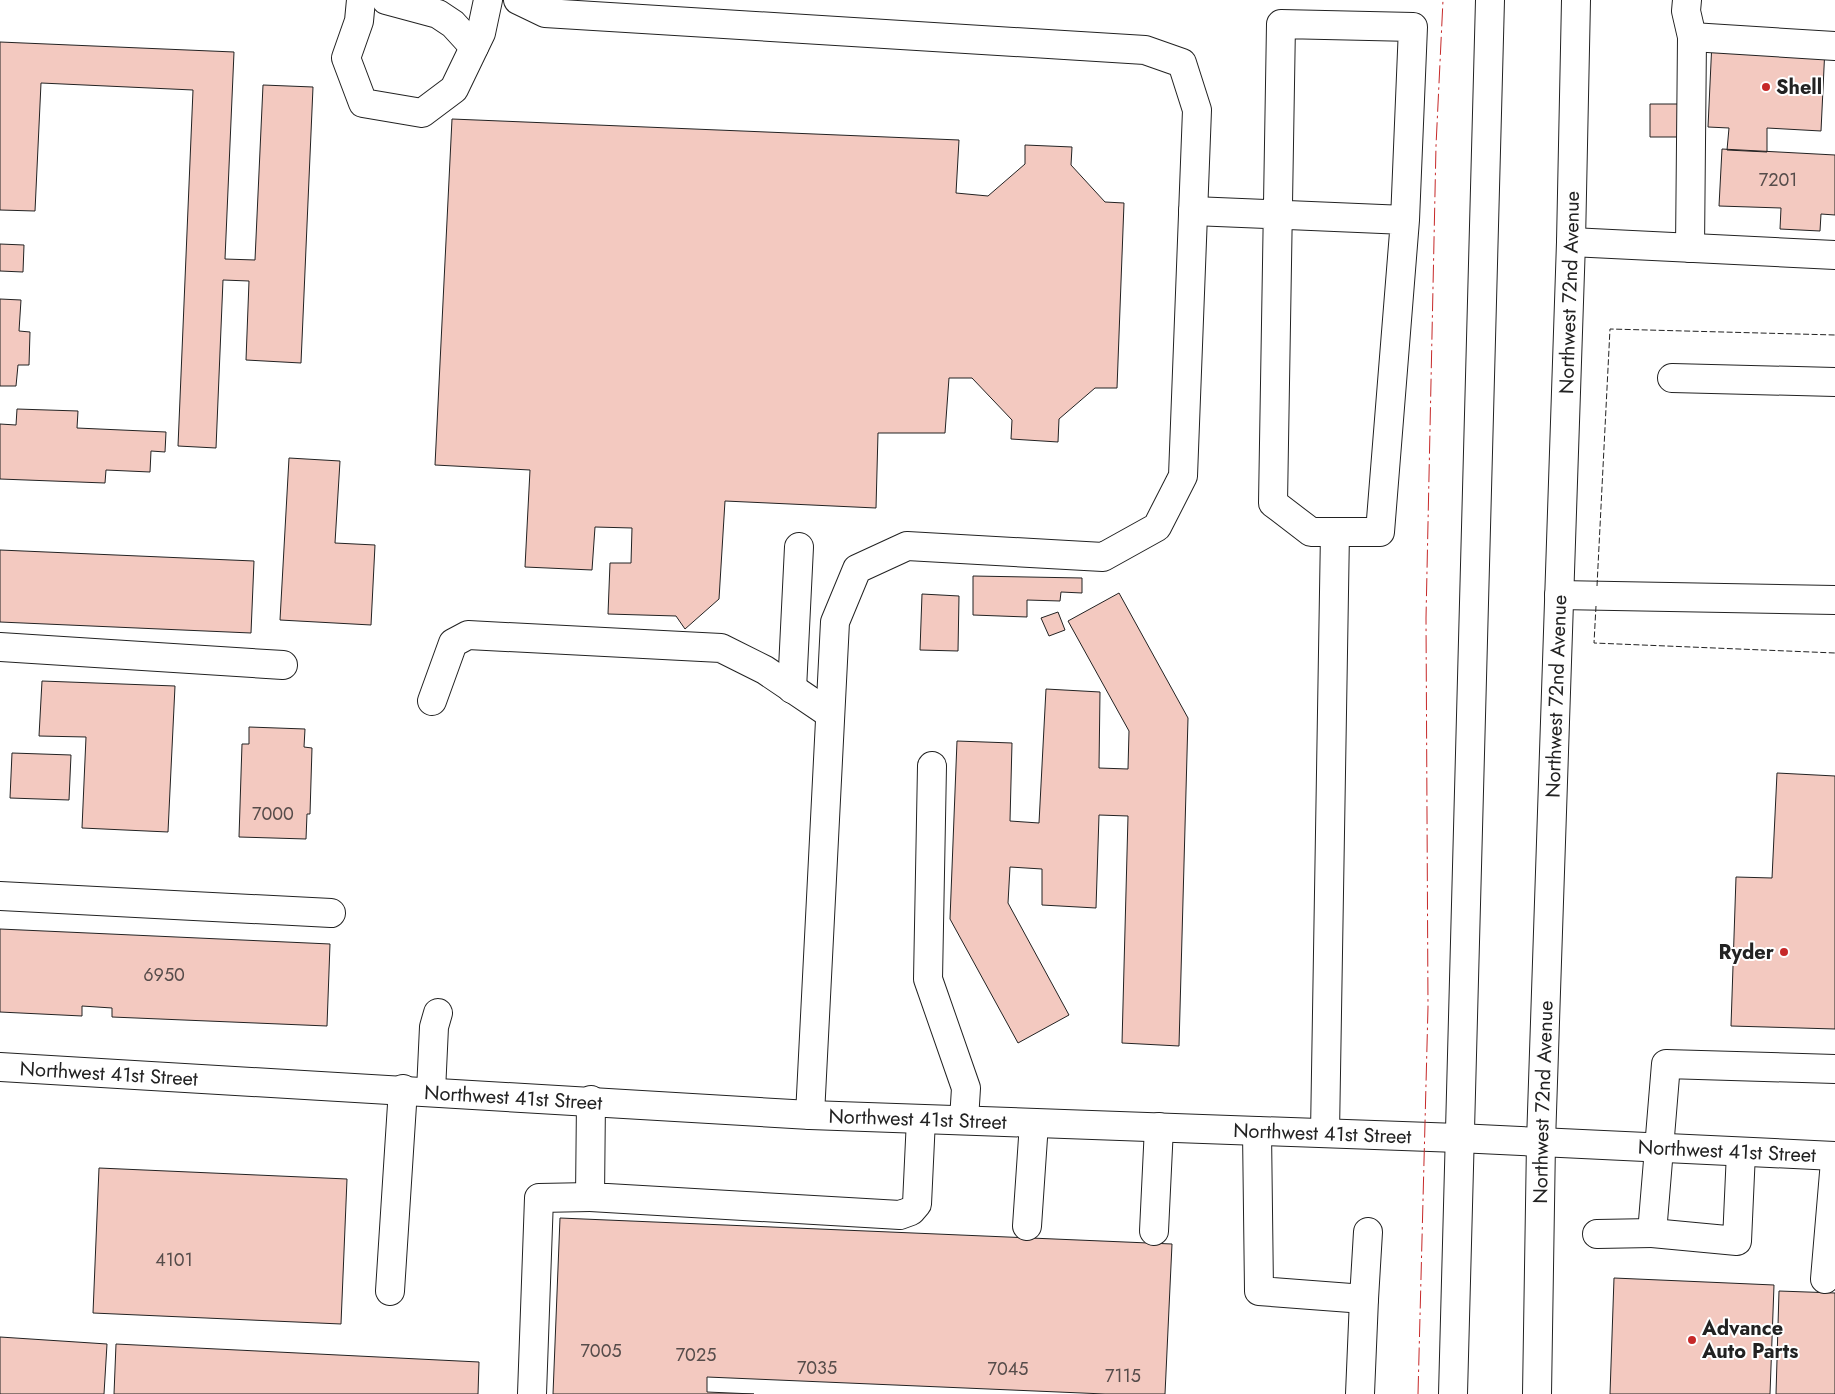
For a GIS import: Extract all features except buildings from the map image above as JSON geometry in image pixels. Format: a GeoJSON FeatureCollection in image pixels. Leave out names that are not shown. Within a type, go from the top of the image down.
{"type":"FeatureCollection","features":[{"type":"Feature","properties":{"kind":"main road"},"geometry":{"type":"LineString","coordinates":[[360,0],[359,21],[346,58],[363,103],[422,113],[454,89],[480,33],[488,0]]}},
{"type":"Feature","properties":{"kind":"main road"},"geometry":{"type":"LineString","coordinates":[[386,0],[438,14],[453,24],[474,47]]}},
{"type":"Feature","properties":{"kind":"main road"},"geometry":{"type":"LineString","coordinates":[[518,0],[545,13],[1145,50],[1182,63],[1197,110],[1183,476],[1157,527],[1103,557],[907,546],[857,569],[835,622],[810,1114]]}},
{"type":"Feature","properties":{"kind":"main road"},"geometry":{"type":"LineString","coordinates":[[1453,1394],[1458,1138],[1490,0]]}},
{"type":"Feature","properties":{"kind":"main road","name":"Northwest 72nd Avenue"},"geometry":{"type":"LineString","coordinates":[[1536,1394],[1541,1142],[1571,242],[1576,0]]}},
{"type":"Feature","properties":{"kind":"main road"},"geometry":{"type":"LineString","coordinates":[[1687,0],[1686,11],[1692,37],[1690,248]]}},
{"type":"Feature","properties":{"kind":"main road"},"geometry":{"type":"LineString","coordinates":[[1281,24],[1413,27],[1405,220],[1380,532],[1311,532],[1273,503],[1281,24]]}},
{"type":"Feature","properties":{"kind":"main road"},"geometry":{"type":"LineString","coordinates":[[1692,37],[1835,46]]}},
{"type":"Feature","properties":{"kind":"main road"},"geometry":{"type":"LineString","coordinates":[[1193,211],[1405,220]]}},
{"type":"Feature","properties":{"kind":"main road"},"geometry":{"type":"LineString","coordinates":[[1571,242],[1835,255]]}},
{"type":"Feature","properties":{"kind":"main road"},"geometry":{"type":"LineString","coordinates":[[1672,378],[1835,382]]}},
{"type":"Feature","properties":{"kind":"main road"},"geometry":{"type":"LineString","coordinates":[[1325,1133],[1335,532]]}},
{"type":"Feature","properties":{"kind":"main road"},"geometry":{"type":"LineString","coordinates":[[792,689],[799,547]]}},
{"type":"Feature","properties":{"kind":"main road"},"geometry":{"type":"LineString","coordinates":[[1559,595],[1835,600]]}},
{"type":"Feature","properties":{"kind":"main road"},"geometry":{"type":"LineString","coordinates":[[432,700],[453,642],[468,635],[721,648],[765,670],[830,714]]}},
{"type":"Feature","properties":{"kind":"main road"},"geometry":{"type":"LineString","coordinates":[[0,647],[283,665]]}},
{"type":"Feature","properties":{"kind":"main road"},"geometry":{"type":"LineString","coordinates":[[932,766],[928,979],[966,1088],[964,1120]]}},
{"type":"Feature","properties":{"kind":"main road"},"geometry":{"type":"LineString","coordinates":[[0,896],[330,914]]}},
{"type":"Feature","properties":{"kind":"main road"},"geometry":{"type":"LineString","coordinates":[[431,1091],[434,1027],[438,1013]]}},
{"type":"Feature","properties":{"kind":"main road"},"geometry":{"type":"LineString","coordinates":[[1652,1233],[1666,1064],[1835,1068]]}},
{"type":"Feature","properties":{"kind":"main road","name":"Northwest 41st Street"},"geometry":{"type":"LineString","coordinates":[[0,1067],[810,1114],[1458,1138],[1835,1156]]}},
{"type":"Feature","properties":{"kind":"main road"},"geometry":{"type":"LineString","coordinates":[[390,1291],[403,1089]]}},
{"type":"Feature","properties":{"kind":"main road"},"geometry":{"type":"LineString","coordinates":[[590,1197],[591,1100]]}},
{"type":"Feature","properties":{"kind":"main road"},"geometry":{"type":"LineString","coordinates":[[532,1394],[539,1198],[590,1197],[900,1214],[911,1211],[917,1204],[921,1119]]}},
{"type":"Feature","properties":{"kind":"main road"},"geometry":{"type":"LineString","coordinates":[[1027,1226],[1034,1123]]}},
{"type":"Feature","properties":{"kind":"main road"},"geometry":{"type":"LineString","coordinates":[[1154,1231],[1159,1127]]}},
{"type":"Feature","properties":{"kind":"main road"},"geometry":{"type":"LineString","coordinates":[[1257,1131],[1259,1291],[1364,1299]]}},
{"type":"Feature","properties":{"kind":"main road"},"geometry":{"type":"LineString","coordinates":[[1598,1234],[1652,1233],[1737,1241],[1741,1152]]}},
{"type":"Feature","properties":{"kind":"main road"},"geometry":{"type":"LineString","coordinates":[[1825,1278],[1835,1161]]}},
{"type":"Feature","properties":{"kind":"main road"},"geometry":{"type":"LineString","coordinates":[[1360,1394],[1368,1232]]}},
{"type":"Feature","properties":{"kind":"fence"},"geometry":{"type":"LineString","coordinates":[[1597,586],[1610,329],[1835,335]]}},
{"type":"Feature","properties":{"kind":"fence"},"geometry":{"type":"LineString","coordinates":[[1596,606],[1594,643],[1835,653]]}},
{"type":"Feature","properties":{"kind":"power"},"geometry":{"type":"LineString","coordinates":[[1418,1394],[1428,1007],[1426,618],[1436,146],[1443,0]]}},
{"type":"Feature","properties":{"kind":"place","name":"Shell"},"geometry":{"type":"Point","coordinates":[1766,87]}},
{"type":"Feature","properties":{"kind":"place","name":"Ryder"},"geometry":{"type":"Point","coordinates":[1784,952]}},
{"type":"Feature","properties":{"kind":"place","name":"Advance Auto Parts"},"geometry":{"type":"Point","coordinates":[1692,1340]}}]}
